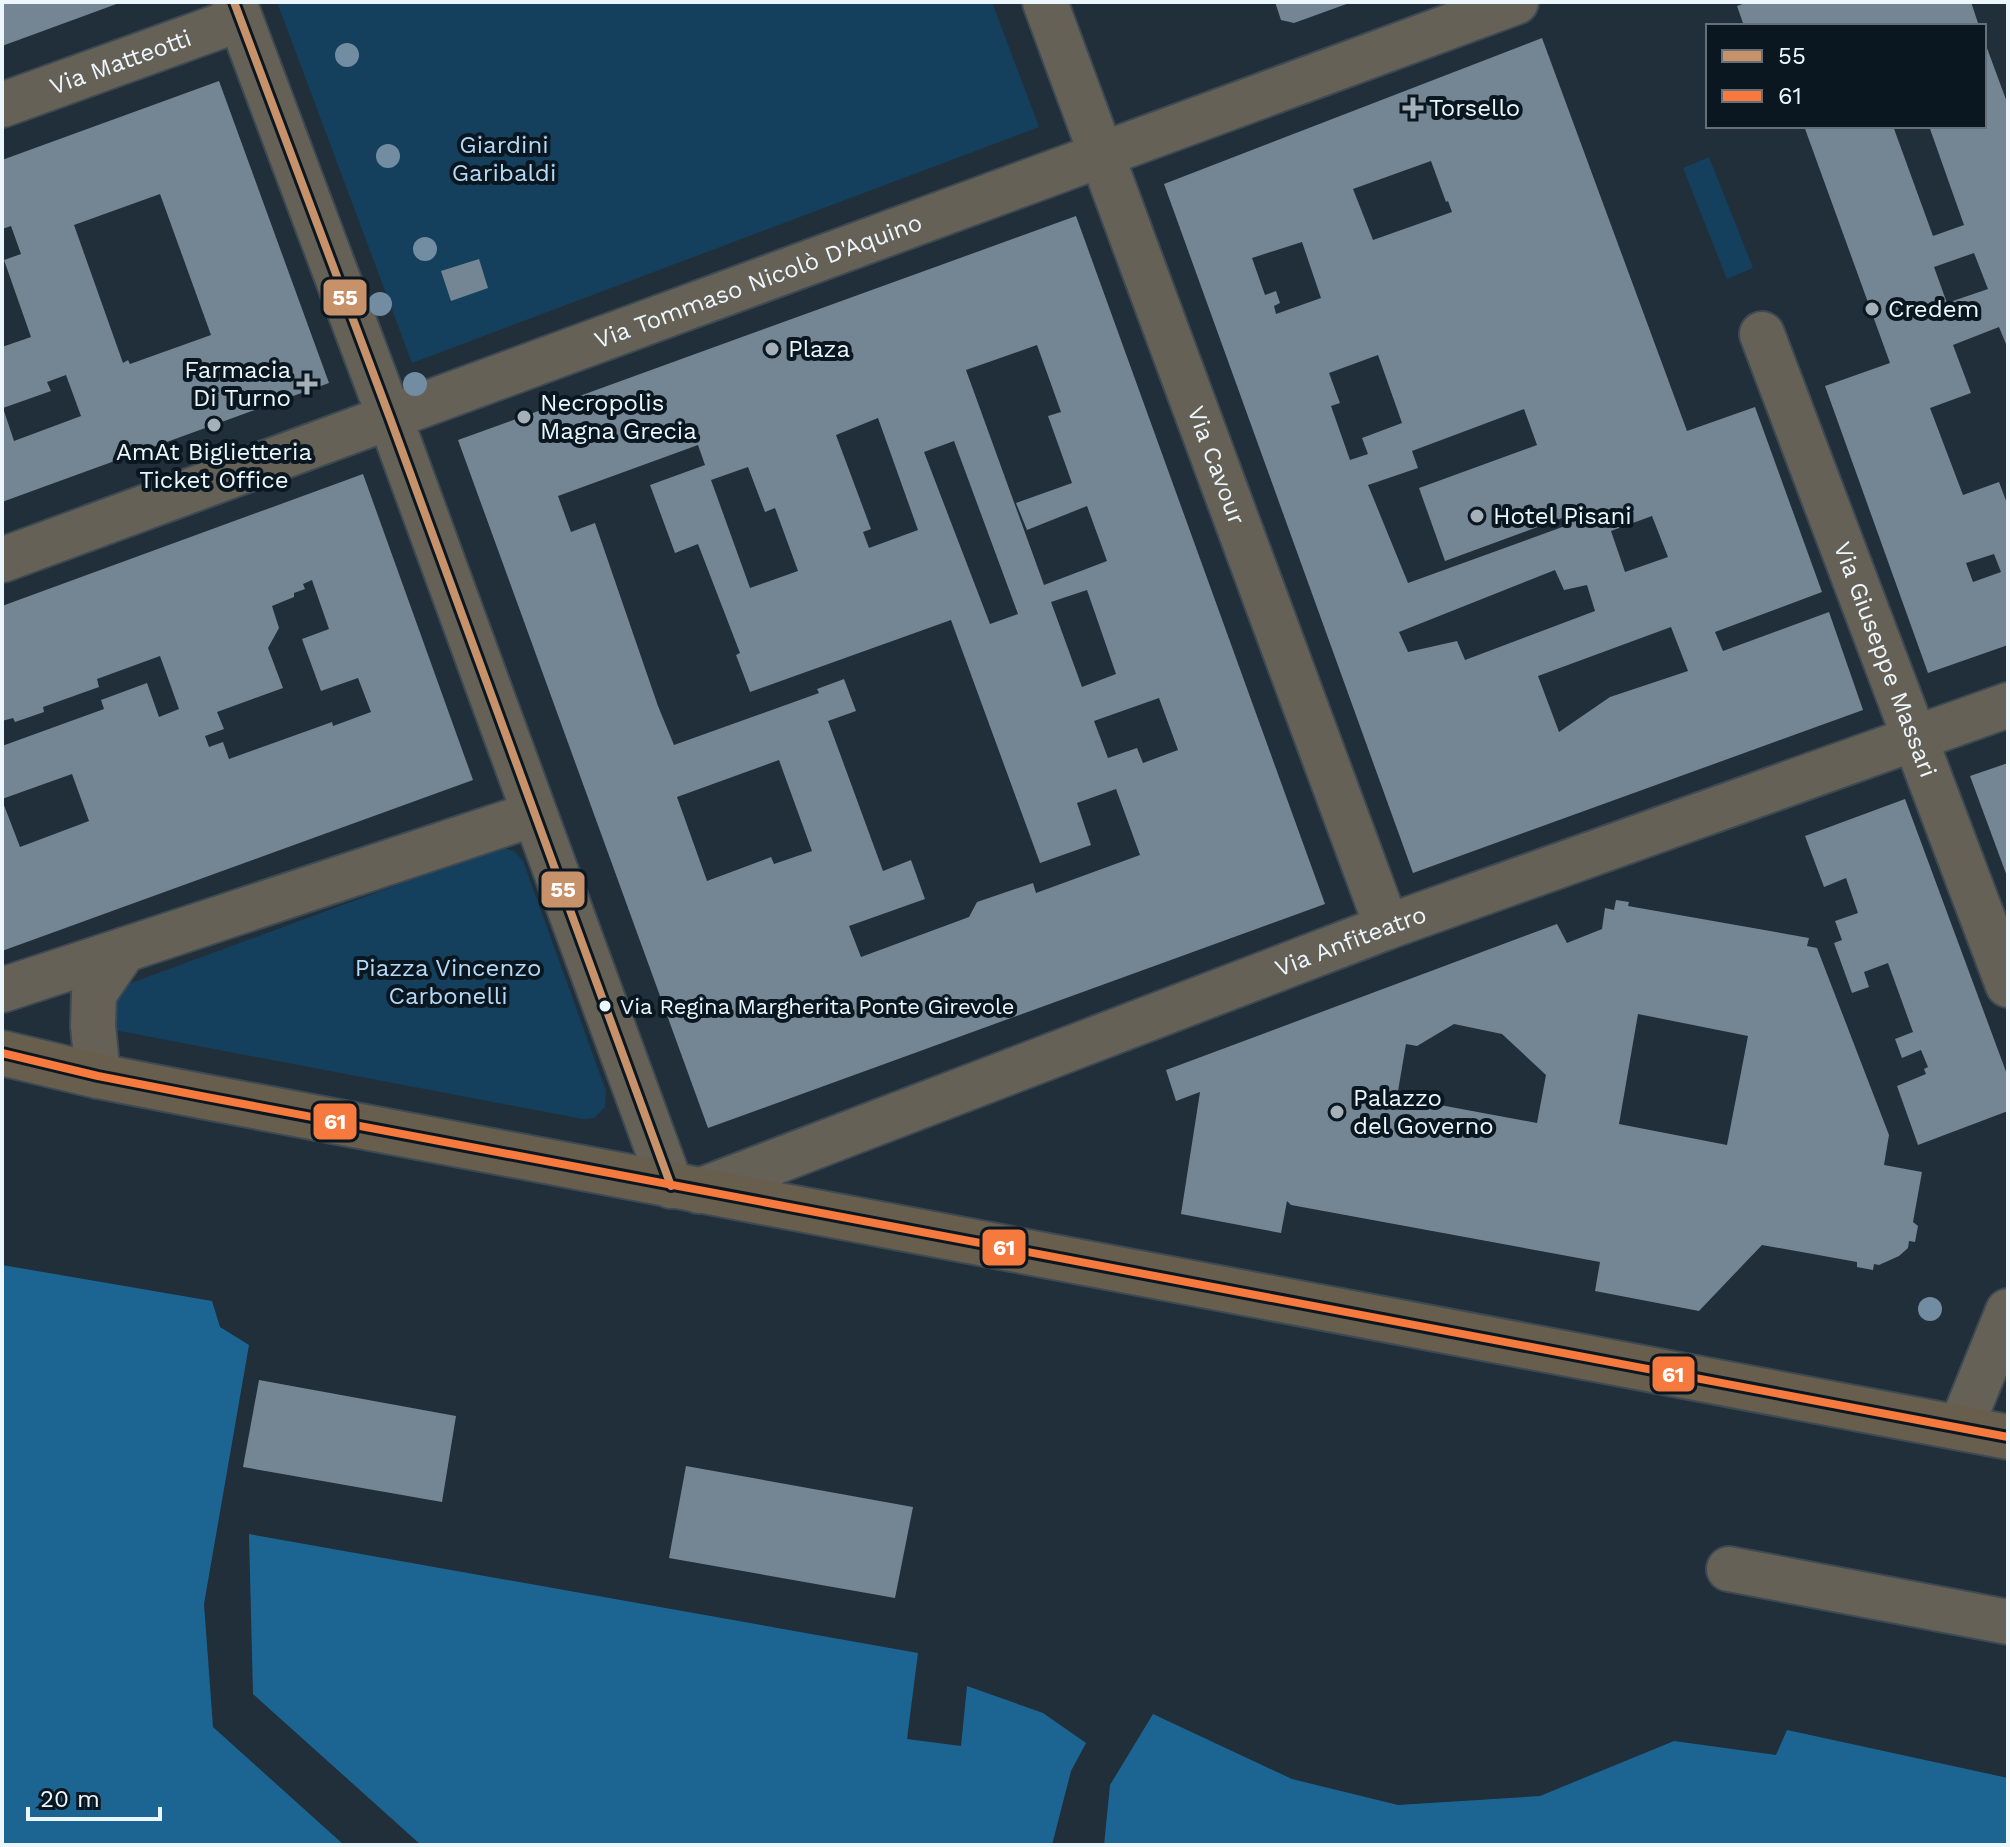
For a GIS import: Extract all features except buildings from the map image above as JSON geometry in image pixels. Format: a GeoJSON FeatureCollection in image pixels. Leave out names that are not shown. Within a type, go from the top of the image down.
{"type":"FeatureCollection","features":[{"type":"Feature","properties":{"kind":"main road"},"geometry":{"type":"LineString","coordinates":[[2,1053],[98,1076],[2008,1437]]}},
{"type":"Feature","properties":{"kind":"street","name":"Via Cavour"},"geometry":{"type":"LineString","coordinates":[[1045,2],[1387,927]]}},
{"type":"Feature","properties":{"kind":"street","name":"Via Tommaso Nicolò D'Aquino"},"geometry":{"type":"LineString","coordinates":[[2,560],[1516,2]]}},
{"type":"Feature","properties":{"kind":"street","name":"Via Matteotti"},"geometry":{"type":"LineString","coordinates":[[2,105],[237,10]]}},
{"type":"Feature","properties":{"kind":"street"},"geometry":{"type":"LineString","coordinates":[[237,10],[534,814],[685,1188]]}},
{"type":"Feature","properties":{"kind":"street","name":"Via Giuseppe Massari"},"geometry":{"type":"LineString","coordinates":[[1762,334],[2008,985]]}},
{"type":"Feature","properties":{"kind":"street","name":"Via Anfiteatro"},"geometry":{"type":"LineString","coordinates":[[685,1188],[1387,927],[2008,705]]}},
{"type":"Feature","properties":{"kind":"street"},"geometry":{"type":"LineString","coordinates":[[2,990],[534,814]]}},
{"type":"Feature","properties":{"kind":"street"},"geometry":{"type":"LineString","coordinates":[[98,1076],[93,1026],[94,994],[124,950]]}},
{"type":"Feature","properties":{"kind":"street"},"geometry":{"type":"LineString","coordinates":[[1961,1427],[2008,1311]]}},
{"type":"Feature","properties":{"kind":"street"},"geometry":{"type":"LineString","coordinates":[[1729,1569],[2008,1622]]}},
{"type":"Feature","properties":{"kind":"green space","name":"Giardini Garibaldi"},"geometry":{"type":"Polygon","coordinates":[[[277,2],[992,2],[1039,127],[412,363],[277,2]]]}},
{"type":"Feature","properties":{"kind":"green space"},"geometry":{"type":"Polygon","coordinates":[[[1709,157],[1753,268],[1727,279],[1683,168],[1709,157]]]}},
{"type":"Feature","properties":{"kind":"green space","name":"Piazza Vincenzo Carbonelli"},"geometry":{"type":"Polygon","coordinates":[[[500,847],[514,851],[523,861],[606,1091],[605,1107],[594,1118],[583,1119],[93,1026],[94,994],[500,847]]]}},
{"type":"Feature","properties":{"kind":"shaded area"},"geometry":{"type":"Polygon","coordinates":[[[2,1265],[212,1301],[220,1327],[249,1345],[204,1604],[213,1727],[344,1845],[2,1845],[2,1265]]]}},
{"type":"Feature","properties":{"kind":"shaded area"},"geometry":{"type":"Polygon","coordinates":[[[249,1534],[918,1653],[907,1739],[961,1746],[967,1686],[1043,1713],[1086,1743],[1071,1771],[1052,1845],[421,1845],[253,1694],[249,1534]]]}},
{"type":"Feature","properties":{"kind":"shaded area"},"geometry":{"type":"Polygon","coordinates":[[[1153,1714],[1292,1779],[1398,1805],[1540,1796],[1674,1741],[1776,1755],[1787,1730],[2008,1778],[2008,1845],[1104,1845],[1110,1785],[1153,1714]]]}},
{"type":"Feature","properties":{"kind":"transit line","name":"55"},"geometry":{"type":"LineString","coordinates":[[234,2],[671,1186]]}},
{"type":"Feature","properties":{"kind":"transit line","name":"61"},"geometry":{"type":"LineString","coordinates":[[2,1053],[201,1096],[2008,1437]]}},
{"type":"Feature","properties":{"kind":"place","name":"Torsello"},"geometry":{"type":"Point","coordinates":[1413,108]}},
{"type":"Feature","properties":{"kind":"place","name":"Credem"},"geometry":{"type":"Point","coordinates":[1872,309]}},
{"type":"Feature","properties":{"kind":"place","name":"Plaza"},"geometry":{"type":"Point","coordinates":[772,349]}},
{"type":"Feature","properties":{"kind":"place","name":"Farmacia Di Turno"},"geometry":{"type":"Point","coordinates":[307,384]}},
{"type":"Feature","properties":{"kind":"place","name":"Necropolis Magna Grecia"},"geometry":{"type":"Point","coordinates":[524,417]}},
{"type":"Feature","properties":{"kind":"place","name":"AmAt Biglietteria Ticket Office"},"geometry":{"type":"Point","coordinates":[214,425]}},
{"type":"Feature","properties":{"kind":"place","name":"Hotel Pisani"},"geometry":{"type":"Point","coordinates":[1477,516]}},
{"type":"Feature","properties":{"kind":"place","name":"Via Regina Margherita Ponte Girevole"},"geometry":{"type":"Point","coordinates":[605,1006]}},
{"type":"Feature","properties":{"kind":"place","name":"Palazzo del Governo"},"geometry":{"type":"Point","coordinates":[1337,1112]}}]}
